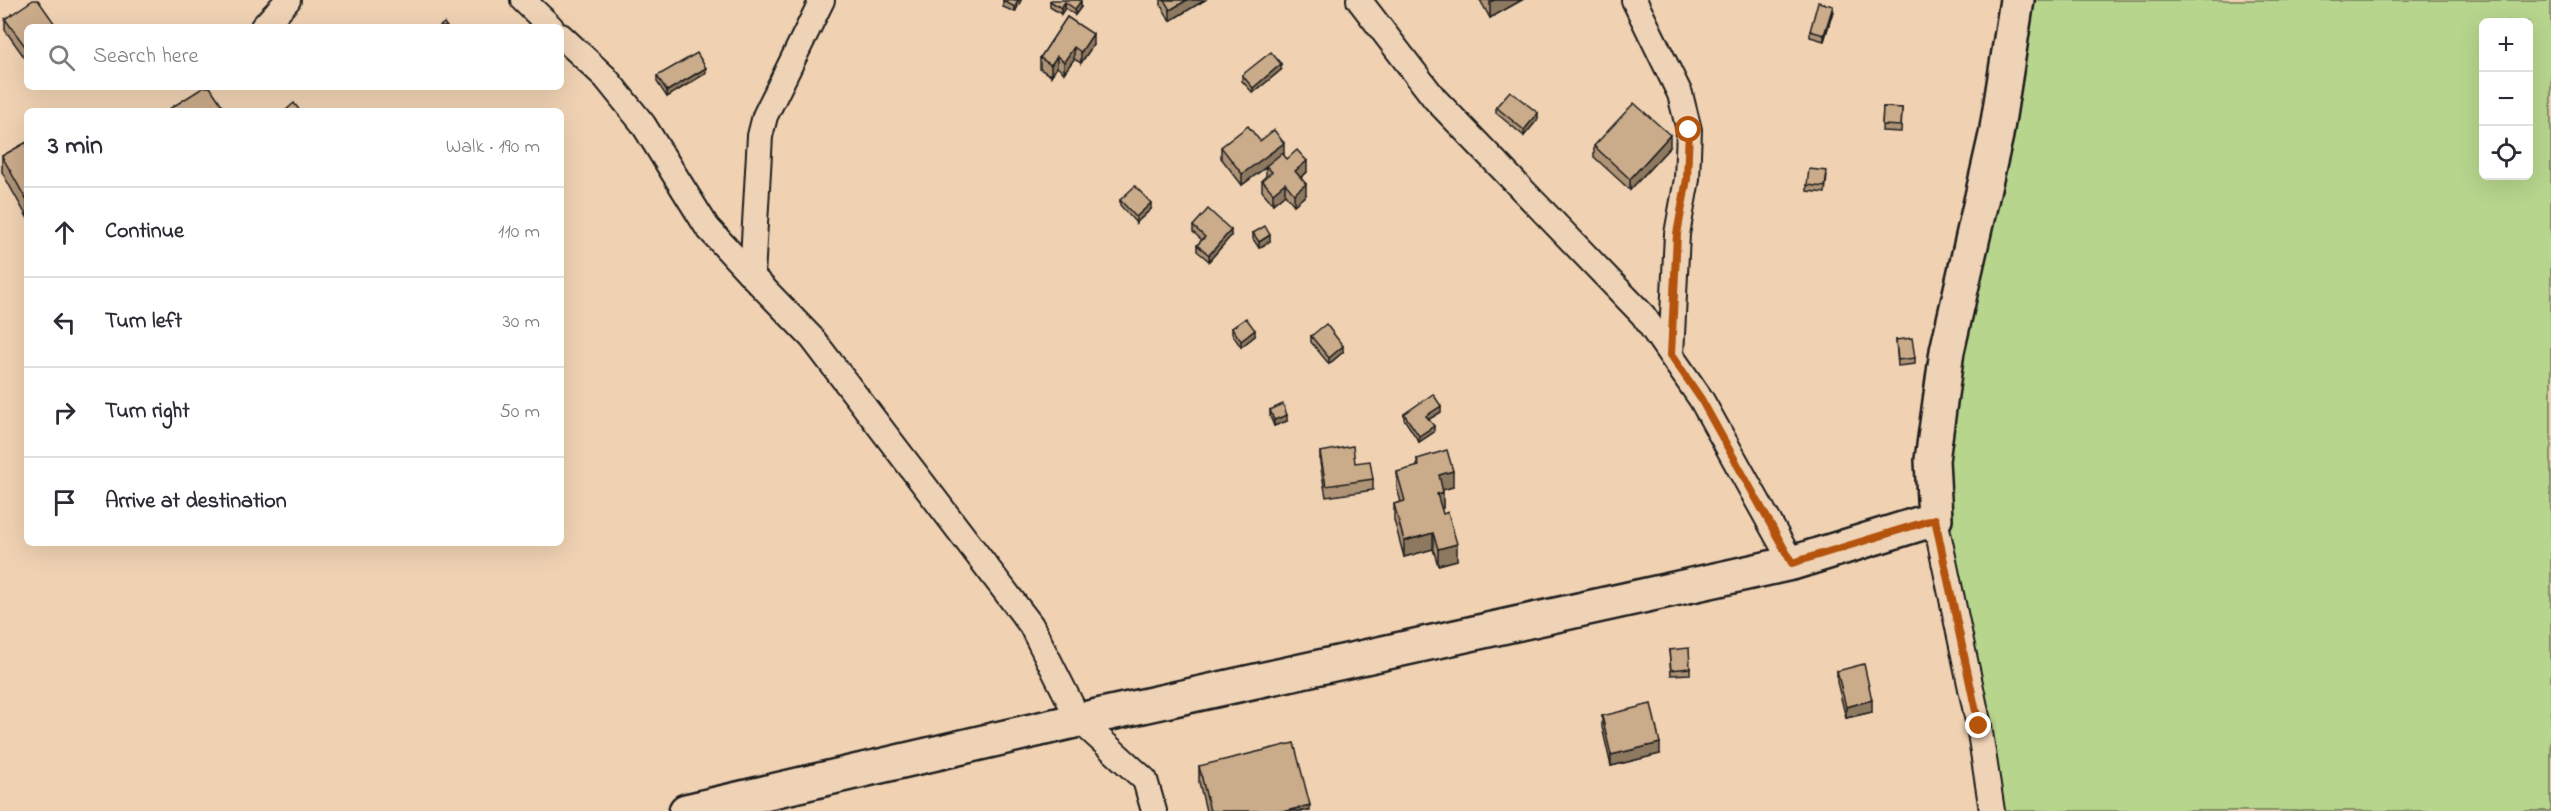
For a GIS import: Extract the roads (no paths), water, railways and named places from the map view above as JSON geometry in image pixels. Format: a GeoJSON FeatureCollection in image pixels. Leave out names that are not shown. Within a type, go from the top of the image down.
{"type":"FeatureCollection","features":[{"type":"Feature","properties":{"kind":"street"},"geometry":{"type":"LineString","coordinates":[[267,24],[288,0]]}},
{"type":"Feature","properties":{"kind":"street"},"geometry":{"type":"LineString","coordinates":[[523,0],[548,24]]}},
{"type":"Feature","properties":{"kind":"street"},"geometry":{"type":"LineString","coordinates":[[752,276],[759,136],[775,95],[822,0]]}},
{"type":"Feature","properties":{"kind":"street"},"geometry":{"type":"LineString","coordinates":[[1359,0],[1435,99],[1643,315],[1701,399],[1792,563]]}},
{"type":"Feature","properties":{"kind":"street"},"geometry":{"type":"LineString","coordinates":[[1634,0],[1680,94],[1689,130],[1687,179],[1677,234],[1671,355]]}},
{"type":"Feature","properties":{"kind":"street"},"geometry":{"type":"LineString","coordinates":[[1992,811],[1979,726],[1935,519],[1932,460],[1947,351],[1996,135],[2018,0]]}},
{"type":"Feature","properties":{"kind":"street"},"geometry":{"type":"LineString","coordinates":[[564,39],[605,77],[628,105],[707,227],[812,338],[1031,625],[1079,720],[1145,780],[1154,811]]}},
{"type":"Feature","properties":{"kind":"street"},"geometry":{"type":"LineString","coordinates":[[693,810],[1079,720],[1792,563],[1935,519]]}}]}
